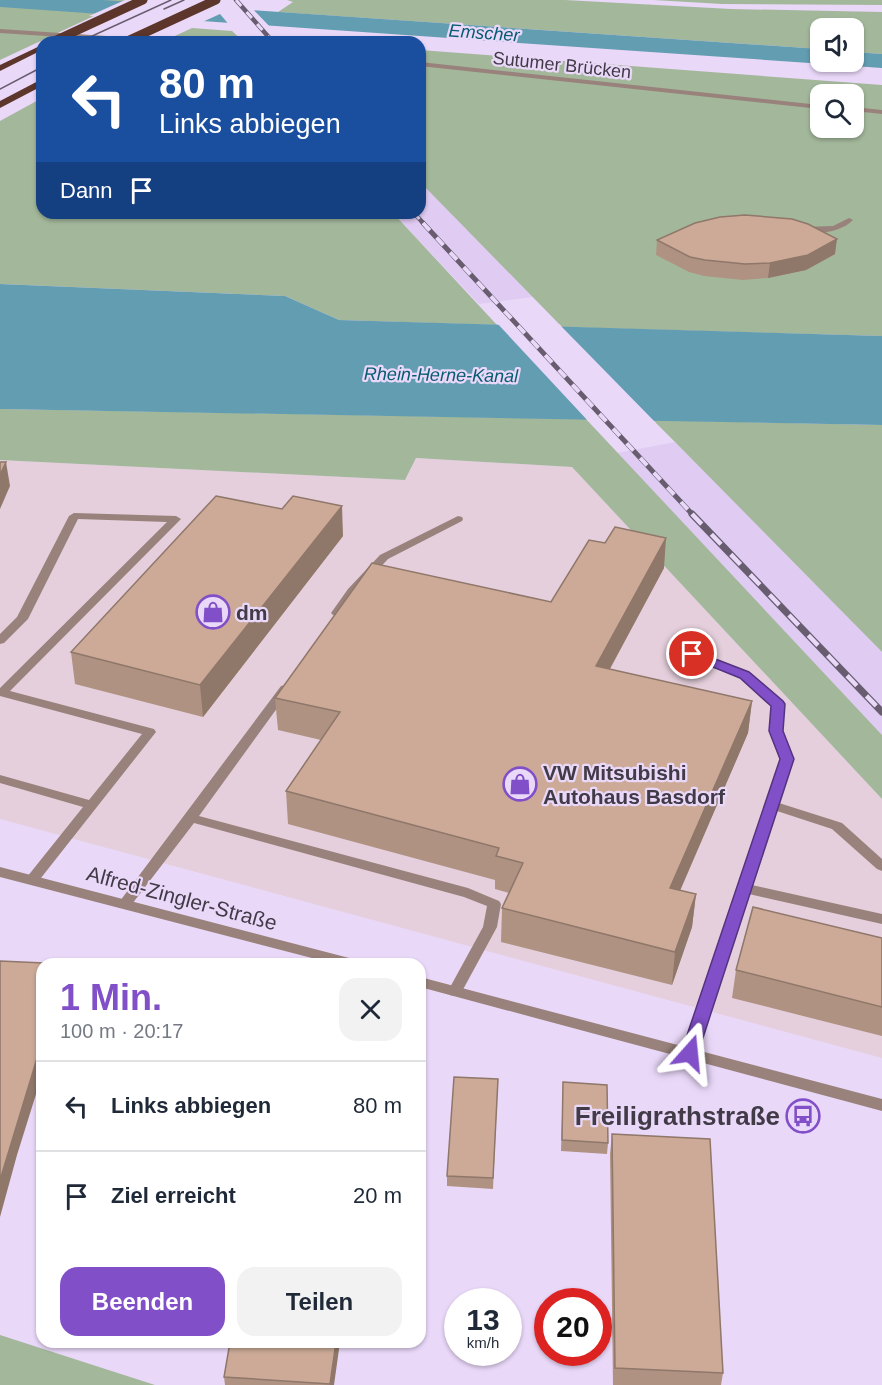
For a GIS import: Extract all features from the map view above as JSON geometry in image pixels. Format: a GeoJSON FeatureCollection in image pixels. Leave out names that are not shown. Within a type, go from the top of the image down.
{"type":"FeatureCollection","features":[{"type":"Feature","properties":{"kind":"main road"},"geometry":{"type":"LineString","coordinates":[[65,36],[143,0]]}},
{"type":"Feature","properties":{"kind":"main road"},"geometry":{"type":"LineString","coordinates":[[138,36],[216,0]]}},
{"type":"Feature","properties":{"kind":"main road"},"geometry":{"type":"LineString","coordinates":[[0,68],[36,49]]}},
{"type":"Feature","properties":{"kind":"main road"},"geometry":{"type":"LineString","coordinates":[[0,105],[36,85]]}},
{"type":"Feature","properties":{"kind":"street"},"geometry":{"type":"LineString","coordinates":[[0,31],[76,36]]}},
{"type":"Feature","properties":{"kind":"street","name":"Sutumer Brücken"},"geometry":{"type":"LineString","coordinates":[[426,65],[810,106]]}},
{"type":"Feature","properties":{"kind":"street"},"geometry":{"type":"LineString","coordinates":[[864,110],[882,112]]}},
{"type":"Feature","properties":{"kind":"street"},"geometry":{"type":"LineString","coordinates":[[793,228],[834,228],[844,226],[849,220]]}},
{"type":"Feature","properties":{"kind":"street"},"geometry":{"type":"LineString","coordinates":[[0,640],[22,619],[74,516],[176,519],[2,693],[150,732],[32,880]]}},
{"type":"Feature","properties":{"kind":"street"},"geometry":{"type":"LineString","coordinates":[[332,619],[352,591],[384,557],[458,519]]}},
{"type":"Feature","properties":{"kind":"street"},"geometry":{"type":"LineString","coordinates":[[690,1053],[787,759],[776,731],[778,704],[744,675],[692,654]]}},
{"type":"Feature","properties":{"kind":"street"},"geometry":{"type":"LineString","coordinates":[[124,905],[191,818],[294,676]]}},
{"type":"Feature","properties":{"kind":"street"},"geometry":{"type":"LineString","coordinates":[[0,779],[92,805]]}},
{"type":"Feature","properties":{"kind":"street"},"geometry":{"type":"LineString","coordinates":[[772,806],[837,826],[882,866]]}},
{"type":"Feature","properties":{"kind":"street"},"geometry":{"type":"LineString","coordinates":[[191,818],[468,893],[494,904],[490,927],[455,991]]}},
{"type":"Feature","properties":{"kind":"street","name":"Alfred-Zingler-Straße"},"geometry":{"type":"LineString","coordinates":[[0,872],[330,958]]}},
{"type":"Feature","properties":{"kind":"street"},"geometry":{"type":"LineString","coordinates":[[743,888],[882,920]]}},
{"type":"Feature","properties":{"kind":"street"},"geometry":{"type":"LineString","coordinates":[[426,984],[882,1104]]}},
{"type":"Feature","properties":{"kind":"shaded area"},"geometry":{"type":"Polygon","coordinates":[[[426,188],[533,297],[479,304],[399,219],[426,219],[426,188]]]}},
{"type":"Feature","properties":{"kind":"shaded area"},"geometry":{"type":"Polygon","coordinates":[[[675,442],[882,652],[882,735],[617,453],[675,442]]]}},
{"type":"Feature","properties":{"kind":"shaded area"},"geometry":{"type":"Polygon","coordinates":[[[416,458],[572,467],[882,799],[882,1058],[0,819],[0,460],[405,480],[416,458]]]}},
{"type":"Feature","properties":{"kind":"green space"},"geometry":{"type":"Polygon","coordinates":[[[0,0],[128,0],[51,36],[36,36],[36,43],[0,60],[0,0]]]}},
{"type":"Feature","properties":{"kind":"green space"},"geometry":{"type":"Polygon","coordinates":[[[287,0],[565,0],[731,9],[882,12],[882,54],[864,53],[864,18],[810,18],[810,48],[278,12],[293,2],[287,0]]]}},
{"type":"Feature","properties":{"kind":"green space"},"geometry":{"type":"Polygon","coordinates":[[[653,0],[882,0],[882,5],[722,4],[653,0]]]}},
{"type":"Feature","properties":{"kind":"green space"},"geometry":{"type":"Polygon","coordinates":[[[192,28],[232,31],[237,36],[175,36],[192,28]]]}},
{"type":"Feature","properties":{"kind":"green space"},"geometry":{"type":"Polygon","coordinates":[[[426,50],[882,85],[882,336],[562,327],[426,188],[426,50]]]}},
{"type":"Feature","properties":{"kind":"green space"},"geometry":{"type":"Polygon","coordinates":[[[36,101],[36,219],[399,219],[497,325],[339,320],[285,296],[0,284],[0,121],[36,101]]]}},
{"type":"Feature","properties":{"kind":"green space"},"geometry":{"type":"Polygon","coordinates":[[[0,409],[586,419],[882,735],[882,799],[572,467],[416,458],[405,480],[0,460],[0,409]]]}},
{"type":"Feature","properties":{"kind":"green space"},"geometry":{"type":"Polygon","coordinates":[[[653,420],[882,425],[882,652],[675,442],[653,420]]]}},
{"type":"Feature","properties":{"kind":"green space"},"geometry":{"type":"Polygon","coordinates":[[[0,1335],[155,1385],[0,1385],[0,1335]]]}},
{"type":"Feature","properties":{"kind":"water","name":"Emscher"},"geometry":{"type":"Polygon","coordinates":[[[0,0],[103,0],[810,48],[810,63],[0,7],[0,0]]]}},
{"type":"Feature","properties":{"kind":"water"},"geometry":{"type":"Polygon","coordinates":[[[864,53],[882,54],[882,68],[864,67],[864,53]]]}},
{"type":"Feature","properties":{"kind":"water","name":"Rhein-Herne-Kanal"},"geometry":{"type":"Polygon","coordinates":[[[0,284],[285,296],[339,320],[882,336],[882,425],[0,409],[0,284]]]}},
{"type":"Feature","properties":{"kind":"pier"},"geometry":{"type":"Polygon","coordinates":[[[125,0],[251,7],[273,30],[231,27],[220,14],[198,24],[89,16],[125,0]]]}},
{"type":"Feature","properties":{"kind":"pier"},"geometry":{"type":"Polygon","coordinates":[[[496,322],[559,324],[656,423],[589,422],[496,322]]]}},
{"type":"Feature","properties":{"kind":"building"},"geometry":{"type":"Polygon","coordinates":[[[745,215],[792,219],[808,224],[837,239],[808,255],[770,263],[745,264],[690,257],[657,240],[695,223],[720,217],[745,215]]]}},
{"type":"Feature","properties":{"kind":"building"},"geometry":{"type":"Polygon","coordinates":[[[0,462],[6,462],[0,475],[0,462]]]}},
{"type":"Feature","properties":{"kind":"building","name":"dm"},"geometry":{"type":"Polygon","coordinates":[[[216,496],[282,509],[293,496],[342,506],[200,685],[71,652],[216,496]]]}},
{"type":"Feature","properties":{"kind":"building","name":"VW Mitsubishi Autohaus Basdorf"},"geometry":{"type":"Polygon","coordinates":[[[615,527],[666,538],[596,666],[752,701],[670,888],[696,894],[675,952],[502,908],[523,863],[496,856],[499,848],[286,791],[340,712],[275,698],[372,563],[551,602],[589,540],[605,543],[615,527]]]}},
{"type":"Feature","properties":{"kind":"building"},"geometry":{"type":"Polygon","coordinates":[[[753,907],[882,938],[882,1007],[736,970],[753,907]]]}},
{"type":"Feature","properties":{"kind":"building"},"geometry":{"type":"Polygon","coordinates":[[[0,961],[36,963],[36,1062],[0,1180],[0,961]]]}},
{"type":"Feature","properties":{"kind":"building"},"geometry":{"type":"Polygon","coordinates":[[[454,1077],[498,1079],[493,1178],[447,1176],[454,1077]]]}},
{"type":"Feature","properties":{"kind":"building"},"geometry":{"type":"Polygon","coordinates":[[[563,1082],[607,1085],[608,1143],[562,1140],[563,1082]]]}},
{"type":"Feature","properties":{"kind":"building"},"geometry":{"type":"Polygon","coordinates":[[[612,1134],[710,1139],[723,1373],[615,1368],[612,1134]]]}},
{"type":"Feature","properties":{"kind":"building"},"geometry":{"type":"Polygon","coordinates":[[[229,1348],[335,1348],[330,1384],[224,1377],[229,1348]]]}},
{"type":"Feature","properties":{"kind":"tram line"},"geometry":{"type":"LineString","coordinates":[[92,36],[171,0]]}},
{"type":"Feature","properties":{"kind":"tram line"},"geometry":{"type":"LineString","coordinates":[[164,9],[184,0]]}},
{"type":"Feature","properties":{"kind":"tram line"},"geometry":{"type":"LineString","coordinates":[[0,89],[36,70]]}},
{"type":"Feature","properties":{"kind":"railway"},"geometry":{"type":"LineString","coordinates":[[236,0],[268,36]]}},
{"type":"Feature","properties":{"kind":"railway"},"geometry":{"type":"LineString","coordinates":[[419,219],[424,224]]}},
{"type":"Feature","properties":{"kind":"railway"},"geometry":{"type":"LineString","coordinates":[[423,223],[693,515]]}},
{"type":"Feature","properties":{"kind":"railway"},"geometry":{"type":"LineString","coordinates":[[692,514],[882,712]]}},
{"type":"Feature","properties":{"kind":"place","name":"dm"},"geometry":{"type":"Point","coordinates":[213,612]}},
{"type":"Feature","properties":{"kind":"place","name":"VW Mitsubishi Autohaus Basdorf"},"geometry":{"type":"Point","coordinates":[520,784]}},
{"type":"Feature","properties":{"kind":"place","name":"Freiligrathstraße"},"geometry":{"type":"Point","coordinates":[803,1116]}},
{"type":"Feature","properties":{"kind":"route"},"geometry":{"type":"LineString","coordinates":[[690,1053],[787,759],[776,731],[778,704],[744,675],[692,654]]}}]}
